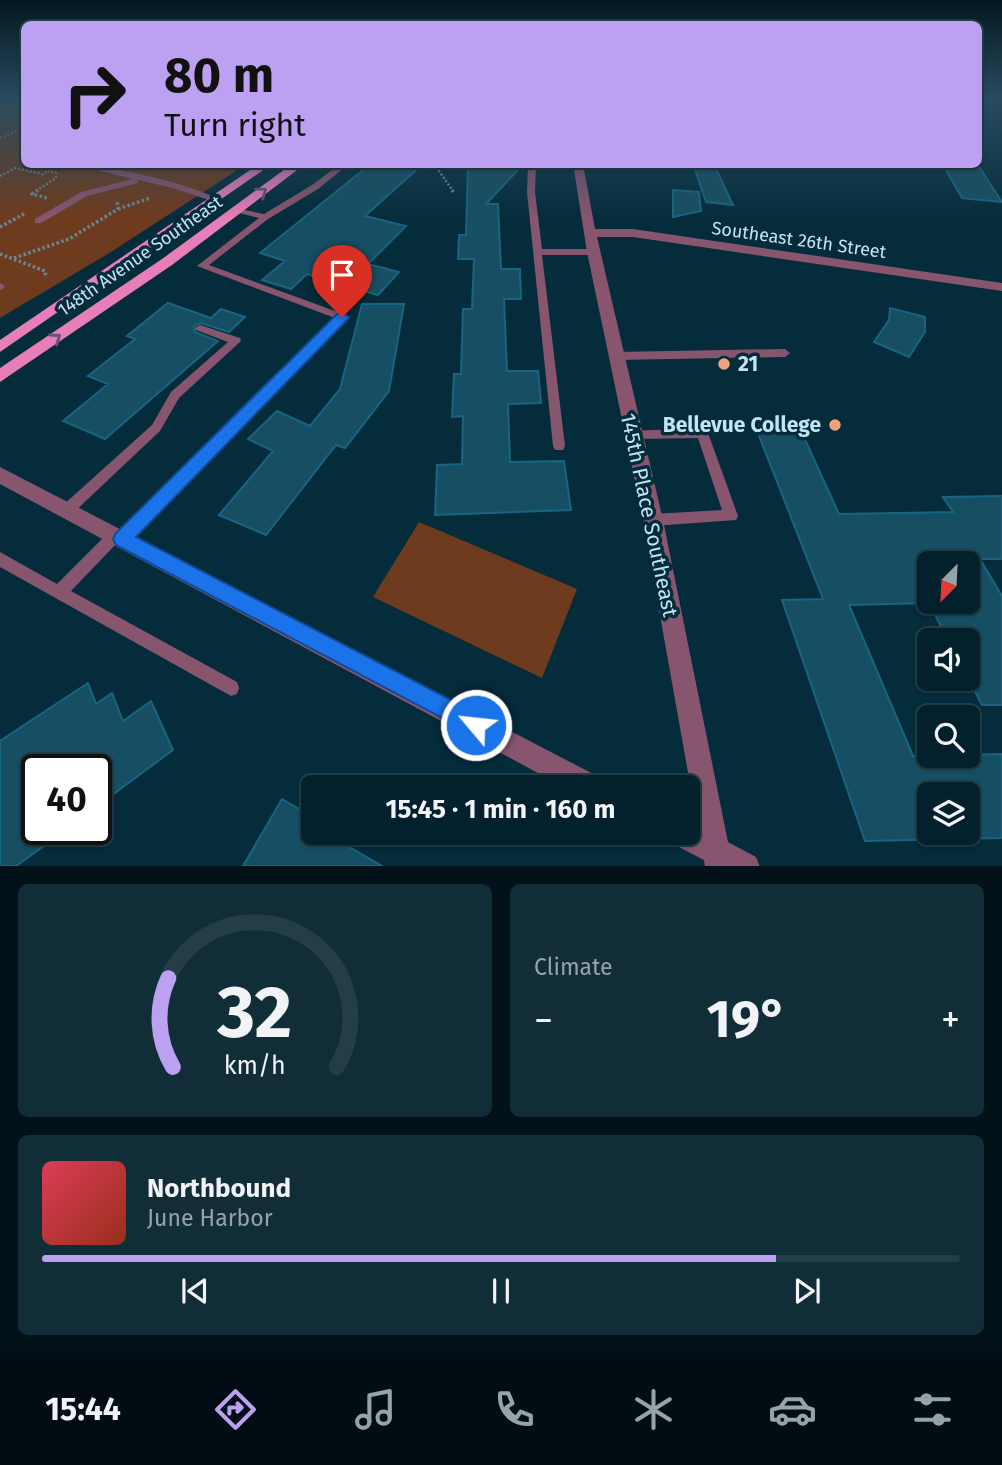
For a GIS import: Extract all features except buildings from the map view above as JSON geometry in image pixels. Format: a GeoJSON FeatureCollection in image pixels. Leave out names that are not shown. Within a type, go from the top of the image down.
{"type":"FeatureCollection","features":[{"type":"Feature","properties":{"kind":"main road","name":"148th Avenue Southeast"},"geometry":{"type":"LineString","coordinates":[[0,346],[261,168]]}},
{"type":"Feature","properties":{"kind":"main road","name":"148th Avenue Southeast"},"geometry":{"type":"LineString","coordinates":[[0,376],[295,168]]}},
{"type":"Feature","properties":{"kind":"street","name":"145th Place Southeast"},"geometry":{"type":"LineString","coordinates":[[579,168],[632,434],[653,520],[718,859]]}},
{"type":"Feature","properties":{"kind":"street","name":"Southeast 26th Street"},"geometry":{"type":"LineString","coordinates":[[592,242],[633,233],[1002,288]]}},
{"type":"Feature","properties":{"kind":"street"},"geometry":{"type":"LineString","coordinates":[[0,475],[569,775]]}},
{"type":"Feature","properties":{"kind":"street"},"geometry":{"type":"LineString","coordinates":[[698,845],[718,859],[746,866]]}},
{"type":"Feature","properties":{"kind":"lane"},"geometry":{"type":"LineString","coordinates":[[96,168],[139,180],[175,186],[215,200]]}},
{"type":"Feature","properties":{"kind":"lane"},"geometry":{"type":"LineString","coordinates":[[59,593],[342,317],[202,266],[265,217],[341,168]]}},
{"type":"Feature","properties":{"kind":"lane"},"geometry":{"type":"LineString","coordinates":[[531,168],[537,252],[559,446]]}},
{"type":"Feature","properties":{"kind":"lane"},"geometry":{"type":"LineString","coordinates":[[38,221],[84,194],[139,180]]}},
{"type":"Feature","properties":{"kind":"lane"},"geometry":{"type":"LineString","coordinates":[[238,210],[265,217]]}},
{"type":"Feature","properties":{"kind":"lane"},"geometry":{"type":"LineString","coordinates":[[537,252],[592,242]]}},
{"type":"Feature","properties":{"kind":"lane"},"geometry":{"type":"LineString","coordinates":[[67,510],[156,428],[175,395],[236,341],[200,328]]}},
{"type":"Feature","properties":{"kind":"lane"},"geometry":{"type":"LineString","coordinates":[[616,356],[785,353]]}},
{"type":"Feature","properties":{"kind":"lane"},"geometry":{"type":"LineString","coordinates":[[632,434],[702,433],[731,516],[653,520]]}},
{"type":"Feature","properties":{"kind":"lane"},"geometry":{"type":"LineString","coordinates":[[0,559],[231,688]]}},
{"type":"Feature","properties":{"kind":"path"},"geometry":{"type":"LineString","coordinates":[[1,175],[15,168],[44,174],[52,168]]}},
{"type":"Feature","properties":{"kind":"path"},"geometry":{"type":"LineString","coordinates":[[441,168],[439,171],[455,194]]}},
{"type":"Feature","properties":{"kind":"path"},"geometry":{"type":"LineString","coordinates":[[42,204],[52,199],[32,194],[56,178],[55,172],[48,171]]}},
{"type":"Feature","properties":{"kind":"path"},"geometry":{"type":"LineString","coordinates":[[118,209],[122,183]]}},
{"type":"Feature","properties":{"kind":"path"},"geometry":{"type":"LineString","coordinates":[[14,258],[58,245],[85,233],[118,209],[153,197]]}},
{"type":"Feature","properties":{"kind":"path"},"geometry":{"type":"LineString","coordinates":[[0,226],[32,210]]}},
{"type":"Feature","properties":{"kind":"path"},"geometry":{"type":"LineString","coordinates":[[0,254],[44,271],[46,278]]}},
{"type":"Feature","properties":{"kind":"shaded area"},"geometry":{"type":"Polygon","coordinates":[[[0,138],[21,138],[21,168],[240,168],[111,252],[0,318],[0,138]]]}},
{"type":"Feature","properties":{"kind":"shaded area"},"geometry":{"type":"Polygon","coordinates":[[[419,522],[577,589],[542,678],[373,597],[419,522]]]}},
{"type":"Feature","properties":{"kind":"place","name":"21"},"geometry":{"type":"Point","coordinates":[724,364]}},
{"type":"Feature","properties":{"kind":"place","name":"Bellevue College"},"geometry":{"type":"Point","coordinates":[835,425]}},
{"type":"Feature","properties":{"kind":"route"},"geometry":{"type":"LineString","coordinates":[[342,317],[122,539],[476,725]]}}]}
